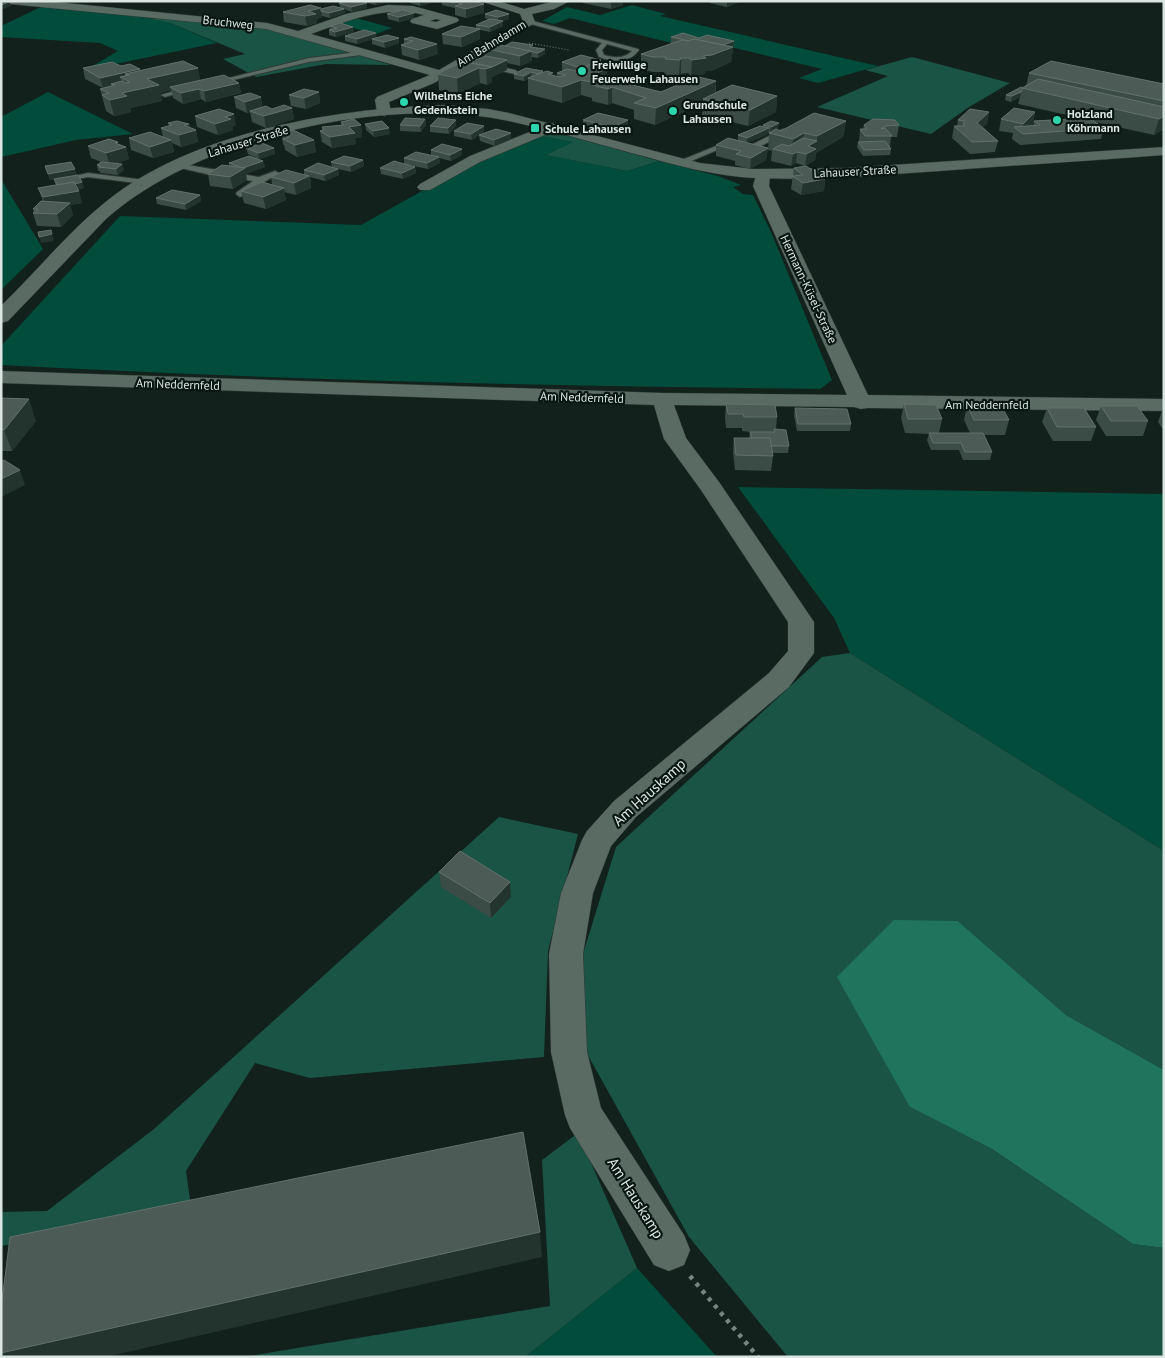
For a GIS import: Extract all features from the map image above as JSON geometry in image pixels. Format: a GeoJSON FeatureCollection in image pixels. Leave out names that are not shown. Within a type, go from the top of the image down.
{"type":"FeatureCollection","features":[{"type":"Feature","properties":{"kind":"street","name":"Bruchweg"},"geometry":{"type":"LineString","coordinates":[[10,1],[267,26],[440,74]]}},
{"type":"Feature","properties":{"kind":"street"},"geometry":{"type":"LineString","coordinates":[[485,1],[527,18]]}},
{"type":"Feature","properties":{"kind":"street","name":"Am Bahndamm"},"geometry":{"type":"LineString","coordinates":[[384,112],[382,100],[440,74],[504,37],[527,18],[565,1]]}},
{"type":"Feature","properties":{"kind":"street"},"geometry":{"type":"LineString","coordinates":[[301,34],[383,8],[406,8],[435,16]]}},
{"type":"Feature","properties":{"kind":"street","name":"Lahauser Straße"},"geometry":{"type":"LineString","coordinates":[[1,317],[116,202],[145,182],[179,165],[241,142],[327,120],[384,112],[422,110],[485,113],[552,127],[724,172],[762,175],[820,174],[1164,151]]}},
{"type":"Feature","properties":{"kind":"street"},"geometry":{"type":"LineString","coordinates":[[424,187],[475,159],[552,127]]}},
{"type":"Feature","properties":{"kind":"street","name":"Hermann-Küsel-Straße"},"geometry":{"type":"LineString","coordinates":[[762,175],[761,186],[861,403]]}},
{"type":"Feature","properties":{"kind":"street","name":"Am Neddernfeld"},"geometry":{"type":"LineString","coordinates":[[1,378],[662,399],[861,403],[1164,405]]}},
{"type":"Feature","properties":{"kind":"street","name":"Am Hauskamp"},"geometry":{"type":"LineString","coordinates":[[662,399],[675,439],[711,487],[801,622],[801,653],[780,680],[625,809],[598,840],[577,892],[566,954],[569,1052],[584,1115],[669,1250]]}},
{"type":"Feature","properties":{"kind":"lane"},"geometry":{"type":"LineString","coordinates":[[527,18],[636,50],[630,57],[604,57]]}},
{"type":"Feature","properties":{"kind":"lane"},"geometry":{"type":"LineString","coordinates":[[602,64],[607,62],[599,50],[606,42]]}},
{"type":"Feature","properties":{"kind":"lane"},"geometry":{"type":"LineString","coordinates":[[208,83],[309,60],[366,53]]}},
{"type":"Feature","properties":{"kind":"lane"},"geometry":{"type":"LineString","coordinates":[[463,61],[515,72]]}},
{"type":"Feature","properties":{"kind":"lane"},"geometry":{"type":"LineString","coordinates":[[165,94],[194,88]]}},
{"type":"Feature","properties":{"kind":"lane"},"geometry":{"type":"LineString","coordinates":[[681,162],[720,146],[752,147],[792,129]]}},
{"type":"Feature","properties":{"kind":"lane"},"geometry":{"type":"LineString","coordinates":[[179,165],[211,173],[260,180]]}},
{"type":"Feature","properties":{"kind":"lane"},"geometry":{"type":"LineString","coordinates":[[240,194],[260,180],[275,173]]}},
{"type":"Feature","properties":{"kind":"lane"},"geometry":{"type":"LineString","coordinates":[[57,180],[88,175],[145,182]]}},
{"type":"Feature","properties":{"kind":"path"},"geometry":{"type":"LineString","coordinates":[[504,37],[551,49],[604,57]]}},
{"type":"Feature","properties":{"kind":"path","name":"Am Hauskamp"},"geometry":{"type":"LineString","coordinates":[[669,1250],[758,1357]]}},
{"type":"Feature","properties":{"kind":"shaded area"},"geometry":{"type":"Polygon","coordinates":[[[632,5],[666,14],[660,16],[878,66],[818,83],[799,78],[822,69],[689,37],[672,43],[570,18],[554,24],[542,21],[567,7],[600,15],[632,5]]]}},
{"type":"Feature","properties":{"kind":"shaded area"},"geometry":{"type":"Polygon","coordinates":[[[43,6],[140,16],[170,23],[217,43],[86,70],[118,51],[100,43],[1,37],[1,26],[43,6]]]}},
{"type":"Feature","properties":{"kind":"shaded area"},"geometry":{"type":"Polygon","coordinates":[[[159,17],[263,27],[391,65],[326,64],[256,77],[223,59],[245,54],[170,23],[150,19],[159,17]]]}},
{"type":"Feature","properties":{"kind":"shaded area"},"geometry":{"type":"Polygon","coordinates":[[[353,17],[392,28],[376,34],[334,23],[353,17]]]}},
{"type":"Feature","properties":{"kind":"shaded area"},"geometry":{"type":"Polygon","coordinates":[[[912,57],[1010,83],[969,107],[931,134],[817,107],[888,76],[865,70],[912,57]]]}},
{"type":"Feature","properties":{"kind":"shaded area"},"geometry":{"type":"Polygon","coordinates":[[[48,92],[133,134],[76,140],[1,157],[1,117],[48,92]]]}},
{"type":"Feature","properties":{"kind":"shaded area"},"geometry":{"type":"Polygon","coordinates":[[[548,133],[569,136],[659,161],[627,171],[546,155],[573,142],[540,136],[548,133]]]}},
{"type":"Feature","properties":{"kind":"shaded area"},"geometry":{"type":"Polygon","coordinates":[[[540,136],[574,142],[547,155],[627,171],[659,161],[718,176],[741,185],[733,187],[743,194],[753,195],[771,232],[832,380],[820,389],[615,386],[411,382],[1,365],[1,346],[120,216],[361,225],[447,177],[540,136]]]}},
{"type":"Feature","properties":{"kind":"shaded area"},"geometry":{"type":"Polygon","coordinates":[[[1,179],[43,249],[1,290],[1,179]]]}},
{"type":"Feature","properties":{"kind":"shaded area"},"geometry":{"type":"Polygon","coordinates":[[[738,487],[1164,494],[1164,851],[850,653],[834,618],[738,487]]]}},
{"type":"Feature","properties":{"kind":"shaded area"},"geometry":{"type":"Polygon","coordinates":[[[850,653],[1164,851],[1164,1070],[1066,1015],[958,921],[910,1107],[992,1149],[1133,1244],[1164,1248],[1164,1357],[788,1357],[689,1237],[585,1050],[582,957],[616,847],[822,657],[850,653]]]}},
{"type":"Feature","properties":{"kind":"shaded area"},"geometry":{"type":"Polygon","coordinates":[[[499,817],[578,834],[548,951],[544,1057],[310,1078],[255,1063],[186,1171],[192,1214],[1,1246],[1,1212],[47,1211],[154,1129],[499,817]]]}},
{"type":"Feature","properties":{"kind":"shaded area"},"geometry":{"type":"Polygon","coordinates":[[[894,920],[958,921],[1066,1015],[1164,1070],[1164,1248],[1133,1244],[992,1149],[910,1107],[837,977],[894,920]]]}},
{"type":"Feature","properties":{"kind":"shaded area"},"geometry":{"type":"Polygon","coordinates":[[[578,1133],[637,1268],[525,1357],[244,1357],[550,1306],[542,1160],[578,1133]]]}},
{"type":"Feature","properties":{"kind":"shaded area"},"geometry":{"type":"Polygon","coordinates":[[[637,1268],[717,1357],[525,1357],[637,1268]]]}},
{"type":"Feature","properties":{"kind":"building"},"geometry":{"type":"Polygon","coordinates":[[[1,1],[6,1],[9,2],[1,5],[1,1]]]}},
{"type":"Feature","properties":{"kind":"building"},"geometry":{"type":"Polygon","coordinates":[[[348,1],[367,3],[351,7],[339,3],[348,1]]]}},
{"type":"Feature","properties":{"kind":"building"},"geometry":{"type":"Polygon","coordinates":[[[445,1],[461,1],[453,3],[445,1]]]}},
{"type":"Feature","properties":{"kind":"building"},"geometry":{"type":"Polygon","coordinates":[[[474,1],[484,4],[466,9],[455,6],[462,4],[456,2],[474,1]]]}},
{"type":"Feature","properties":{"kind":"building"},"geometry":{"type":"Polygon","coordinates":[[[310,5],[321,8],[308,11],[316,14],[305,16],[283,12],[310,5]]]}},
{"type":"Feature","properties":{"kind":"building"},"geometry":{"type":"Polygon","coordinates":[[[333,6],[344,9],[329,13],[321,11],[321,9],[333,6]]]}},
{"type":"Feature","properties":{"kind":"building"},"geometry":{"type":"Polygon","coordinates":[[[402,10],[414,13],[399,17],[387,14],[402,10]]]}},
{"type":"Feature","properties":{"kind":"building"},"geometry":{"type":"Polygon","coordinates":[[[496,10],[509,14],[498,17],[485,14],[496,10]]]}},
{"type":"Feature","properties":{"kind":"building"},"geometry":{"type":"Polygon","coordinates":[[[490,19],[503,21],[490,27],[476,25],[490,19]]]}},
{"type":"Feature","properties":{"kind":"building"},"geometry":{"type":"Polygon","coordinates":[[[340,23],[353,27],[335,32],[329,30],[337,28],[330,26],[340,23]]]}},
{"type":"Feature","properties":{"kind":"building"},"geometry":{"type":"Polygon","coordinates":[[[461,26],[480,29],[461,37],[442,34],[461,26]]]}},
{"type":"Feature","properties":{"kind":"building"},"geometry":{"type":"Polygon","coordinates":[[[364,30],[376,33],[357,39],[345,36],[364,30]]]}},
{"type":"Feature","properties":{"kind":"building"},"geometry":{"type":"Polygon","coordinates":[[[683,33],[699,38],[707,35],[734,41],[723,45],[694,39],[689,41],[671,37],[683,33]]]}},
{"type":"Feature","properties":{"kind":"building"},"geometry":{"type":"Polygon","coordinates":[[[387,35],[399,38],[384,42],[372,39],[387,35]]]}},
{"type":"Feature","properties":{"kind":"building"},"geometry":{"type":"Polygon","coordinates":[[[411,37],[437,44],[418,50],[401,45],[413,41],[404,39],[411,37]]]}},
{"type":"Feature","properties":{"kind":"building"},"geometry":{"type":"Polygon","coordinates":[[[694,39],[733,47],[712,55],[703,56],[706,58],[692,60],[688,58],[681,58],[680,60],[665,59],[666,57],[653,57],[641,54],[682,40],[694,39]]]}},
{"type":"Feature","properties":{"kind":"building"},"geometry":{"type":"Polygon","coordinates":[[[512,42],[545,49],[538,53],[505,46],[512,42]]]}},
{"type":"Feature","properties":{"kind":"building"},"geometry":{"type":"Polygon","coordinates":[[[495,44],[531,51],[520,56],[484,48],[495,44]]]}},
{"type":"Feature","properties":{"kind":"building"},"geometry":{"type":"Polygon","coordinates":[[[581,55],[601,60],[581,68],[562,62],[581,55]]]}},
{"type":"Feature","properties":{"kind":"building"},"geometry":{"type":"Polygon","coordinates":[[[486,56],[507,60],[492,67],[470,62],[486,56]]]}},
{"type":"Feature","properties":{"kind":"building"},"geometry":{"type":"Polygon","coordinates":[[[183,61],[198,68],[147,79],[159,85],[122,93],[127,96],[110,100],[102,95],[109,93],[100,89],[122,81],[130,82],[120,77],[129,75],[125,74],[183,61]]]}},
{"type":"Feature","properties":{"kind":"building"},"geometry":{"type":"Polygon","coordinates":[[[1051,61],[1164,84],[1164,101],[1029,73],[1051,61]]]}},
{"type":"Feature","properties":{"kind":"building"},"geometry":{"type":"Polygon","coordinates":[[[112,62],[121,66],[130,64],[140,69],[100,78],[83,68],[112,62]]]}},
{"type":"Feature","properties":{"kind":"building"},"geometry":{"type":"Polygon","coordinates":[[[465,62],[492,67],[486,69],[479,68],[457,78],[438,74],[449,68],[465,62]]]}},
{"type":"Feature","properties":{"kind":"building"},"geometry":{"type":"Polygon","coordinates":[[[590,65],[607,69],[589,76],[603,80],[609,77],[626,81],[621,84],[661,92],[684,82],[678,80],[690,75],[716,81],[656,108],[634,103],[646,98],[612,87],[608,89],[592,85],[596,83],[581,80],[562,87],[528,78],[547,71],[553,73],[548,74],[559,77],[566,75],[557,73],[567,69],[576,71],[590,65]]]}},
{"type":"Feature","properties":{"kind":"building"},"geometry":{"type":"Polygon","coordinates":[[[526,68],[543,71],[538,74],[531,72],[524,76],[514,74],[526,68]]]}},
{"type":"Feature","properties":{"kind":"building"},"geometry":{"type":"Polygon","coordinates":[[[224,75],[239,83],[204,91],[199,89],[181,93],[170,87],[224,75]]]}},
{"type":"Feature","properties":{"kind":"building"},"geometry":{"type":"Polygon","coordinates":[[[1038,79],[1164,107],[1164,116],[1159,119],[1022,88],[1038,79]]]}},
{"type":"Feature","properties":{"kind":"building"},"geometry":{"type":"Polygon","coordinates":[[[732,85],[777,96],[750,110],[703,99],[732,85]]]}},
{"type":"Feature","properties":{"kind":"building"},"geometry":{"type":"Polygon","coordinates":[[[1021,87],[1023,88],[1021,92],[1012,96],[1006,95],[1021,87]]]}},
{"type":"Feature","properties":{"kind":"building"},"geometry":{"type":"Polygon","coordinates":[[[304,89],[319,92],[304,98],[289,95],[304,89]]]}},
{"type":"Feature","properties":{"kind":"building"},"geometry":{"type":"Polygon","coordinates":[[[250,93],[261,97],[245,102],[234,97],[250,93]]]}},
{"type":"Feature","properties":{"kind":"building"},"geometry":{"type":"Polygon","coordinates":[[[284,105],[292,108],[264,116],[250,111],[266,106],[272,109],[284,105]]]}},
{"type":"Feature","properties":{"kind":"building"},"geometry":{"type":"Polygon","coordinates":[[[1014,108],[1035,112],[1023,124],[1001,119],[1014,108]]]}},
{"type":"Feature","properties":{"kind":"building"},"geometry":{"type":"Polygon","coordinates":[[[219,109],[234,114],[225,117],[231,119],[215,124],[195,116],[219,109]]]}},
{"type":"Feature","properties":{"kind":"building"},"geometry":{"type":"Polygon","coordinates":[[[970,109],[989,112],[977,123],[998,141],[972,142],[954,126],[965,126],[963,123],[965,121],[958,120],[970,109]]]}},
{"type":"Feature","properties":{"kind":"building"},"geometry":{"type":"Polygon","coordinates":[[[598,113],[628,120],[613,127],[583,120],[598,113]]]}},
{"type":"Feature","properties":{"kind":"building"},"geometry":{"type":"Polygon","coordinates":[[[814,113],[846,121],[817,136],[804,133],[793,139],[769,133],[776,129],[781,131],[814,113]]]}},
{"type":"Feature","properties":{"kind":"building"},"geometry":{"type":"Polygon","coordinates":[[[405,118],[425,119],[420,126],[400,125],[405,118]]]}},
{"type":"Feature","properties":{"kind":"building"},"geometry":{"type":"Polygon","coordinates":[[[438,118],[456,120],[448,128],[430,126],[438,118]]]}},
{"type":"Feature","properties":{"kind":"building"},"geometry":{"type":"Polygon","coordinates":[[[1089,118],[1104,128],[1023,134],[1014,127],[1040,125],[1034,121],[1089,118]]]}},
{"type":"Feature","properties":{"kind":"building"},"geometry":{"type":"Polygon","coordinates":[[[354,119],[361,125],[349,127],[355,133],[330,137],[320,131],[324,130],[322,127],[344,125],[341,122],[354,119]]]}},
{"type":"Feature","properties":{"kind":"building"},"geometry":{"type":"Polygon","coordinates":[[[873,119],[895,120],[899,125],[886,126],[881,129],[885,128],[892,136],[865,136],[860,129],[867,129],[864,125],[873,119]]]}},
{"type":"Feature","properties":{"kind":"building"},"geometry":{"type":"Polygon","coordinates":[[[177,121],[189,124],[184,125],[196,130],[179,135],[161,128],[172,125],[168,123],[177,121]]]}},
{"type":"Feature","properties":{"kind":"building"},"geometry":{"type":"Polygon","coordinates":[[[382,121],[389,128],[373,131],[365,124],[382,121]]]}},
{"type":"Feature","properties":{"kind":"building"},"geometry":{"type":"Polygon","coordinates":[[[771,121],[779,123],[771,127],[763,125],[771,121]]]}},
{"type":"Feature","properties":{"kind":"building"},"geometry":{"type":"Polygon","coordinates":[[[467,123],[484,126],[471,134],[454,131],[467,123]]]}},
{"type":"Feature","properties":{"kind":"building"},"geometry":{"type":"Polygon","coordinates":[[[760,126],[769,128],[747,138],[738,135],[760,126]]]}},
{"type":"Feature","properties":{"kind":"building"},"geometry":{"type":"Polygon","coordinates":[[[496,129],[511,133],[494,140],[479,135],[496,129]]]}},
{"type":"Feature","properties":{"kind":"building"},"geometry":{"type":"Polygon","coordinates":[[[293,130],[314,140],[295,145],[283,139],[289,137],[281,133],[293,130]]]}},
{"type":"Feature","properties":{"kind":"building"},"geometry":{"type":"Polygon","coordinates":[[[150,132],[171,140],[150,147],[129,138],[150,132]]]}},
{"type":"Feature","properties":{"kind":"building"},"geometry":{"type":"Polygon","coordinates":[[[728,138],[768,148],[751,158],[736,154],[741,151],[716,145],[728,138]]]}},
{"type":"Feature","properties":{"kind":"building"},"geometry":{"type":"Polygon","coordinates":[[[803,138],[817,141],[808,146],[816,149],[806,154],[797,152],[793,154],[773,149],[782,144],[789,146],[803,138]]]}},
{"type":"Feature","properties":{"kind":"building"},"geometry":{"type":"Polygon","coordinates":[[[109,139],[126,147],[106,153],[88,146],[109,139]]]}},
{"type":"Feature","properties":{"kind":"building"},"geometry":{"type":"Polygon","coordinates":[[[885,141],[891,149],[864,150],[858,142],[885,141]]]}},
{"type":"Feature","properties":{"kind":"building"},"geometry":{"type":"Polygon","coordinates":[[[262,143],[274,148],[258,153],[246,148],[262,143]]]}},
{"type":"Feature","properties":{"kind":"building"},"geometry":{"type":"Polygon","coordinates":[[[442,144],[462,149],[450,155],[431,150],[442,144]]]}},
{"type":"Feature","properties":{"kind":"building"},"geometry":{"type":"Polygon","coordinates":[[[416,152],[439,157],[427,163],[404,158],[416,152]]]}},
{"type":"Feature","properties":{"kind":"building"},"geometry":{"type":"Polygon","coordinates":[[[249,156],[263,161],[243,168],[229,163],[249,156]]]}},
{"type":"Feature","properties":{"kind":"building"},"geometry":{"type":"Polygon","coordinates":[[[344,156],[363,160],[350,166],[331,162],[344,156]]]}},
{"type":"Feature","properties":{"kind":"building"},"geometry":{"type":"Polygon","coordinates":[[[394,161],[415,167],[402,173],[380,168],[394,161]]]}},
{"type":"Feature","properties":{"kind":"building"},"geometry":{"type":"Polygon","coordinates":[[[71,162],[75,169],[48,174],[45,166],[71,162]]]}},
{"type":"Feature","properties":{"kind":"building"},"geometry":{"type":"Polygon","coordinates":[[[101,162],[122,164],[116,169],[99,167],[101,166],[97,165],[101,162]]]}},
{"type":"Feature","properties":{"kind":"building"},"geometry":{"type":"Polygon","coordinates":[[[318,163],[338,169],[324,175],[304,170],[318,163]]]}},
{"type":"Feature","properties":{"kind":"building"},"geometry":{"type":"Polygon","coordinates":[[[222,165],[245,168],[230,177],[208,174],[222,165]]]}},
{"type":"Feature","properties":{"kind":"building"},"geometry":{"type":"Polygon","coordinates":[[[806,166],[825,179],[803,183],[792,176],[803,175],[794,168],[806,166]]]}},
{"type":"Feature","properties":{"kind":"building"},"geometry":{"type":"Polygon","coordinates":[[[286,170],[309,176],[294,183],[271,177],[286,170]]]}},
{"type":"Feature","properties":{"kind":"building"},"geometry":{"type":"Polygon","coordinates":[[[78,175],[82,182],[75,184],[74,182],[57,185],[54,179],[78,175]]]}},
{"type":"Feature","properties":{"kind":"building"},"geometry":{"type":"Polygon","coordinates":[[[74,182],[79,191],[43,197],[38,188],[74,182]]]}},
{"type":"Feature","properties":{"kind":"building"},"geometry":{"type":"Polygon","coordinates":[[[262,182],[284,188],[263,197],[241,191],[262,182]]]}},
{"type":"Feature","properties":{"kind":"building"},"geometry":{"type":"Polygon","coordinates":[[[172,190],[200,195],[185,204],[156,198],[172,190]]]}},
{"type":"Feature","properties":{"kind":"building"},"geometry":{"type":"Polygon","coordinates":[[[41,201],[70,203],[57,214],[33,213],[38,209],[33,209],[41,201]]]}},
{"type":"Feature","properties":{"kind":"building"},"geometry":{"type":"Polygon","coordinates":[[[51,230],[52,234],[39,237],[38,232],[51,230]]]}},
{"type":"Feature","properties":{"kind":"building"},"geometry":{"type":"Polygon","coordinates":[[[1,398],[29,399],[4,430],[1,429],[1,398]]]}},
{"type":"Feature","properties":{"kind":"building"},"geometry":{"type":"Polygon","coordinates":[[[726,404],[775,405],[777,417],[744,417],[743,414],[728,414],[726,404]]]}},
{"type":"Feature","properties":{"kind":"building"},"geometry":{"type":"Polygon","coordinates":[[[904,404],[936,405],[942,419],[908,419],[904,404]]]}},
{"type":"Feature","properties":{"kind":"building"},"geometry":{"type":"Polygon","coordinates":[[[967,405],[1001,405],[1009,420],[974,420],[967,405]]]}},
{"type":"Feature","properties":{"kind":"building"},"geometry":{"type":"Polygon","coordinates":[[[1101,406],[1137,406],[1148,421],[1111,421],[1101,406]]]}},
{"type":"Feature","properties":{"kind":"building"},"geometry":{"type":"Polygon","coordinates":[[[795,408],[847,409],[851,424],[798,424],[795,408]]]}},
{"type":"Feature","properties":{"kind":"building"},"geometry":{"type":"Polygon","coordinates":[[[1047,408],[1084,408],[1096,427],[1057,427],[1047,408]]]}},
{"type":"Feature","properties":{"kind":"building"},"geometry":{"type":"Polygon","coordinates":[[[774,429],[786,430],[789,446],[771,446],[770,438],[752,438],[750,432],[775,432],[774,429]]]}},
{"type":"Feature","properties":{"kind":"building"},"geometry":{"type":"Polygon","coordinates":[[[929,433],[983,433],[992,452],[965,452],[961,443],[933,443],[929,433]]]}},
{"type":"Feature","properties":{"kind":"building"},"geometry":{"type":"Polygon","coordinates":[[[734,438],[770,438],[773,456],[736,455],[734,438]]]}},
{"type":"Feature","properties":{"kind":"building"},"geometry":{"type":"Polygon","coordinates":[[[4,460],[20,470],[1,479],[1,461],[4,460]]]}},
{"type":"Feature","properties":{"kind":"building"},"geometry":{"type":"Polygon","coordinates":[[[460,851],[510,882],[490,903],[439,872],[460,851]]]}},
{"type":"Feature","properties":{"kind":"building"},"geometry":{"type":"Polygon","coordinates":[[[523,1132],[540,1232],[1,1353],[1,1309],[10,1237],[523,1132]]]}},
{"type":"Feature","properties":{"kind":"place","name":"Freiwillige Feuerwehr Lahausen"},"geometry":{"type":"Point","coordinates":[582,71]}},
{"type":"Feature","properties":{"kind":"place","name":"Wilhelms Eiche Gedenkstein"},"geometry":{"type":"Point","coordinates":[404,102]}},
{"type":"Feature","properties":{"kind":"place","name":"Grundschule Lahausen"},"geometry":{"type":"Point","coordinates":[673,111]}},
{"type":"Feature","properties":{"kind":"place","name":"Holzland Köhrmann"},"geometry":{"type":"Point","coordinates":[1057,120]}},
{"type":"Feature","properties":{"kind":"place","name":"Schule Lahausen"},"geometry":{"type":"Point","coordinates":[535,128]}}]}
